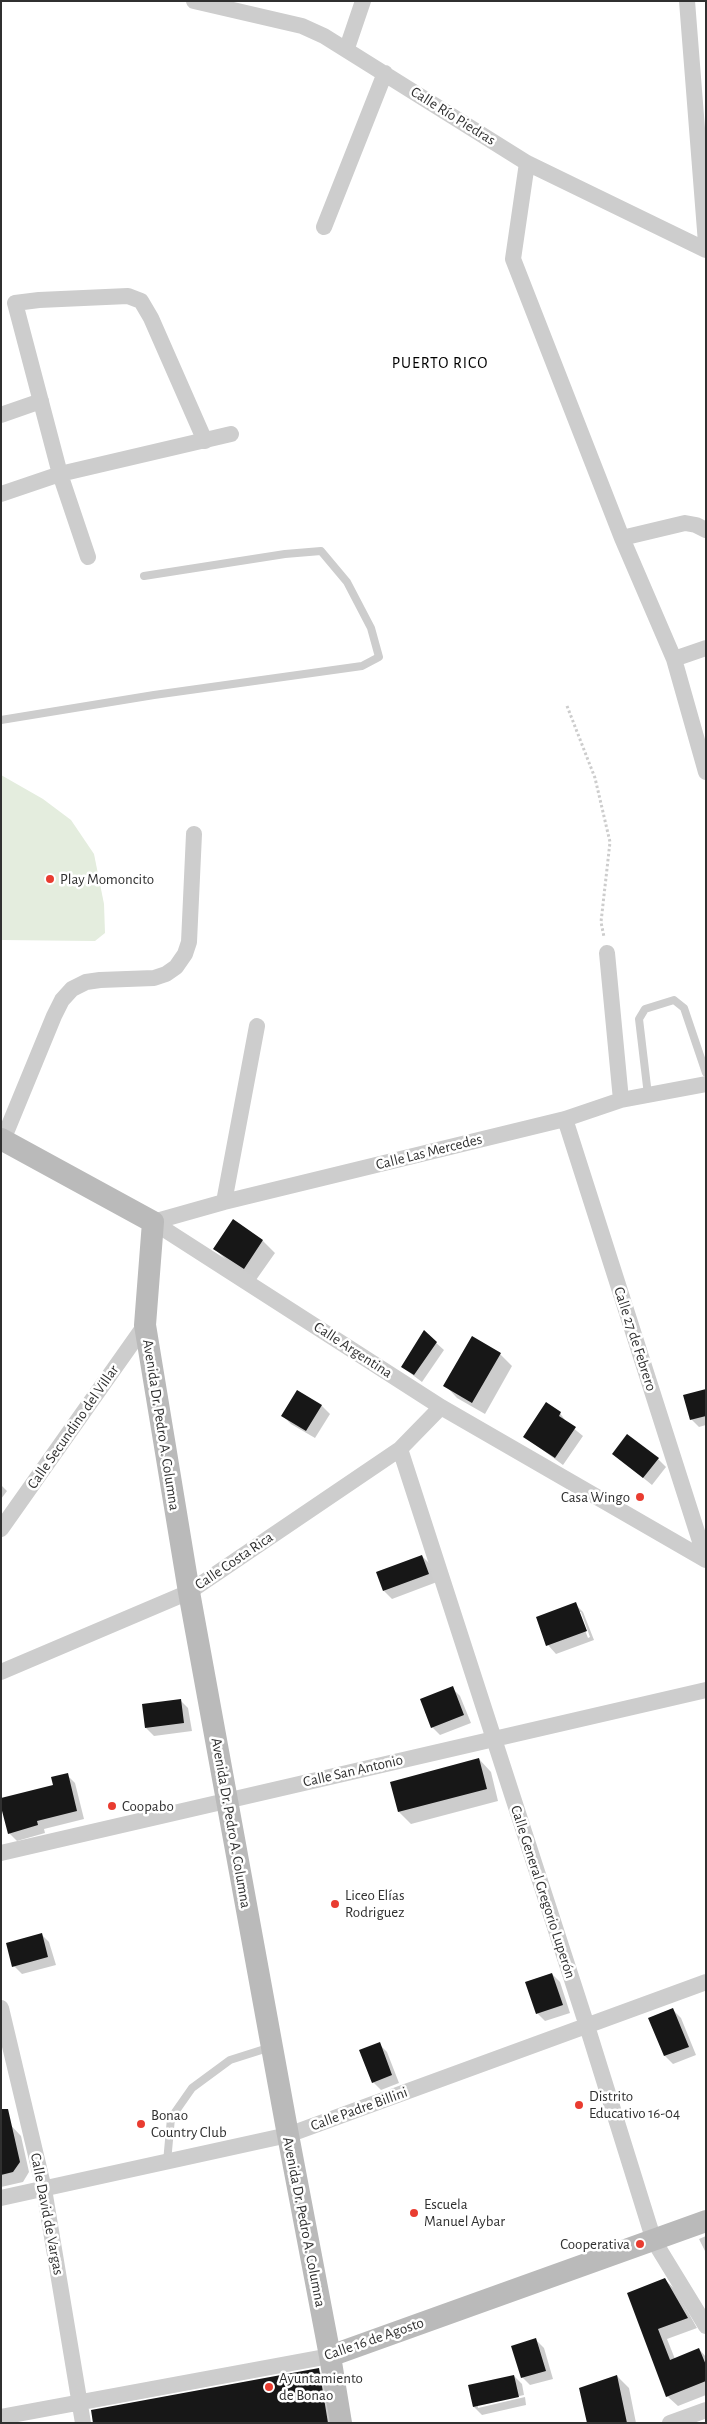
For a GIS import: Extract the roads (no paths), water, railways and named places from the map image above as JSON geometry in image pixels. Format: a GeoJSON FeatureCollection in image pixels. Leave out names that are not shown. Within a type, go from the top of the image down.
{"type":"FeatureCollection","features":[{"type":"Feature","properties":{"kind":"main road","name":"Calle Argentina"},"geometry":{"type":"LineString","coordinates":[[2,1139],[153,1222]]}},
{"type":"Feature","properties":{"kind":"main road","name":"Avenida Dr. Pedro A. Columna"},"geometry":{"type":"LineString","coordinates":[[153,1222],[145,1325],[189,1592],[341,2423]]}},
{"type":"Feature","properties":{"kind":"main road","name":"Calle 16 de Agosto"},"geometry":{"type":"LineString","coordinates":[[330,2356],[706,2221]]}},
{"type":"Feature","properties":{"kind":"street","name":"Calle Río Piedras"},"geometry":{"type":"LineString","coordinates":[[194,1],[238,6],[302,26],[347,48],[527,163],[706,250]]}},
{"type":"Feature","properties":{"kind":"street"},"geometry":{"type":"LineString","coordinates":[[347,48],[363,1]]}},
{"type":"Feature","properties":{"kind":"street"},"geometry":{"type":"LineString","coordinates":[[687,1],[706,243]]}},
{"type":"Feature","properties":{"kind":"street"},"geometry":{"type":"LineString","coordinates":[[324,227],[385,73]]}},
{"type":"Feature","properties":{"kind":"street"},"geometry":{"type":"LineString","coordinates":[[527,163],[513,259],[622,538],[674,659],[706,772]]}},
{"type":"Feature","properties":{"kind":"street"},"geometry":{"type":"LineString","coordinates":[[88,557],[60,474],[41,401],[8,303],[128,296],[141,302],[151,318],[205,441]]}},
{"type":"Feature","properties":{"kind":"street"},"geometry":{"type":"LineString","coordinates":[[1,415],[41,401]]}},
{"type":"Feature","properties":{"kind":"street"},"geometry":{"type":"LineString","coordinates":[[1,494],[60,474],[231,434]]}},
{"type":"Feature","properties":{"kind":"street"},"geometry":{"type":"LineString","coordinates":[[622,538],[686,523],[706,530]]}},
{"type":"Feature","properties":{"kind":"street"},"geometry":{"type":"LineString","coordinates":[[674,659],[706,648]]}},
{"type":"Feature","properties":{"kind":"street"},"geometry":{"type":"LineString","coordinates":[[2,1139],[54,1016],[62,1000],[72,989],[86,982],[100,980],[154,978],[166,974],[176,967],[185,954],[189,942],[194,834]]}},
{"type":"Feature","properties":{"kind":"street"},"geometry":{"type":"LineString","coordinates":[[607,953],[621,1100]]}},
{"type":"Feature","properties":{"kind":"street"},"geometry":{"type":"LineString","coordinates":[[224,1202],[257,1026]]}},
{"type":"Feature","properties":{"kind":"street","name":"Calle Las Mercedes"},"geometry":{"type":"LineString","coordinates":[[153,1222],[224,1202],[564,1119],[621,1100],[706,1084]]}},
{"type":"Feature","properties":{"kind":"street","name":"Calle 27 de Febrero"},"geometry":{"type":"LineString","coordinates":[[564,1119],[706,1560]]}},
{"type":"Feature","properties":{"kind":"street","name":"Calle Argentina"},"geometry":{"type":"LineString","coordinates":[[153,1222],[441,1408],[706,1560]]}},
{"type":"Feature","properties":{"kind":"street","name":"Calle Secundino del Villar"},"geometry":{"type":"LineString","coordinates":[[1,1528],[145,1325]]}},
{"type":"Feature","properties":{"kind":"street","name":"Calle Costa Rica"},"geometry":{"type":"LineString","coordinates":[[1,1672],[189,1592],[400,1449],[441,1408]]}},
{"type":"Feature","properties":{"kind":"street","name":"Calle General Gregorio Luperón"},"geometry":{"type":"LineString","coordinates":[[400,1449],[587,2026],[654,2241],[706,2326]]}},
{"type":"Feature","properties":{"kind":"street","name":"Calle San Antonio"},"geometry":{"type":"LineString","coordinates":[[1,1853],[706,1690]]}},
{"type":"Feature","properties":{"kind":"street","name":"Calle Padre Billini"},"geometry":{"type":"LineString","coordinates":[[1,2198],[288,2135],[706,1982]]}},
{"type":"Feature","properties":{"kind":"street","name":"Calle David de Vargas"},"geometry":{"type":"LineString","coordinates":[[1,2008],[44,2189],[83,2423]]}},
{"type":"Feature","properties":{"kind":"street","name":"Calle 16 de Agosto"},"geometry":{"type":"LineString","coordinates":[[1,2417],[80,2404],[330,2356]]}},
{"type":"Feature","properties":{"kind":"street"},"geometry":{"type":"LineString","coordinates":[[670,2423],[706,2410]]}},
{"type":"Feature","properties":{"kind":"lane"},"geometry":{"type":"LineString","coordinates":[[1,720],[154,695],[362,666],[379,657],[371,628],[347,582],[321,551],[285,554],[144,576]]}},
{"type":"Feature","properties":{"kind":"lane"},"geometry":{"type":"LineString","coordinates":[[648,1095],[639,1019],[645,1009],[674,1000],[684,1008],[706,1073]]}},
{"type":"Feature","properties":{"kind":"lane"},"geometry":{"type":"LineString","coordinates":[[167,2162],[171,2118],[192,2088],[230,2060],[272,2046]]}},
{"type":"Feature","properties":{"kind":"place","name":"Play Momoncito"},"geometry":{"type":"Point","coordinates":[50,879]}},
{"type":"Feature","properties":{"kind":"place","name":"Casa Wingo"},"geometry":{"type":"Point","coordinates":[640,1497]}},
{"type":"Feature","properties":{"kind":"place","name":"Coopabo"},"geometry":{"type":"Point","coordinates":[112,1806]}},
{"type":"Feature","properties":{"kind":"place","name":"Liceo Elías Rodriguez"},"geometry":{"type":"Point","coordinates":[335,1904]}},
{"type":"Feature","properties":{"kind":"place","name":"Distrito Educativo 16-04"},"geometry":{"type":"Point","coordinates":[579,2105]}},
{"type":"Feature","properties":{"kind":"place","name":"Bonao Country Club"},"geometry":{"type":"Point","coordinates":[141,2124]}},
{"type":"Feature","properties":{"kind":"place","name":"Escuela Manuel Aybar"},"geometry":{"type":"Point","coordinates":[414,2213]}},
{"type":"Feature","properties":{"kind":"place","name":"Cooperativa"},"geometry":{"type":"Point","coordinates":[640,2244]}},
{"type":"Feature","properties":{"kind":"place","name":"Ayuntamiento de Bonao"},"geometry":{"type":"Point","coordinates":[269,2387]}},
{"type":"Feature","properties":{"kind":"district","name":"PUERTO RICO"},"geometry":{"type":"Point","coordinates":[440,363]}}]}
